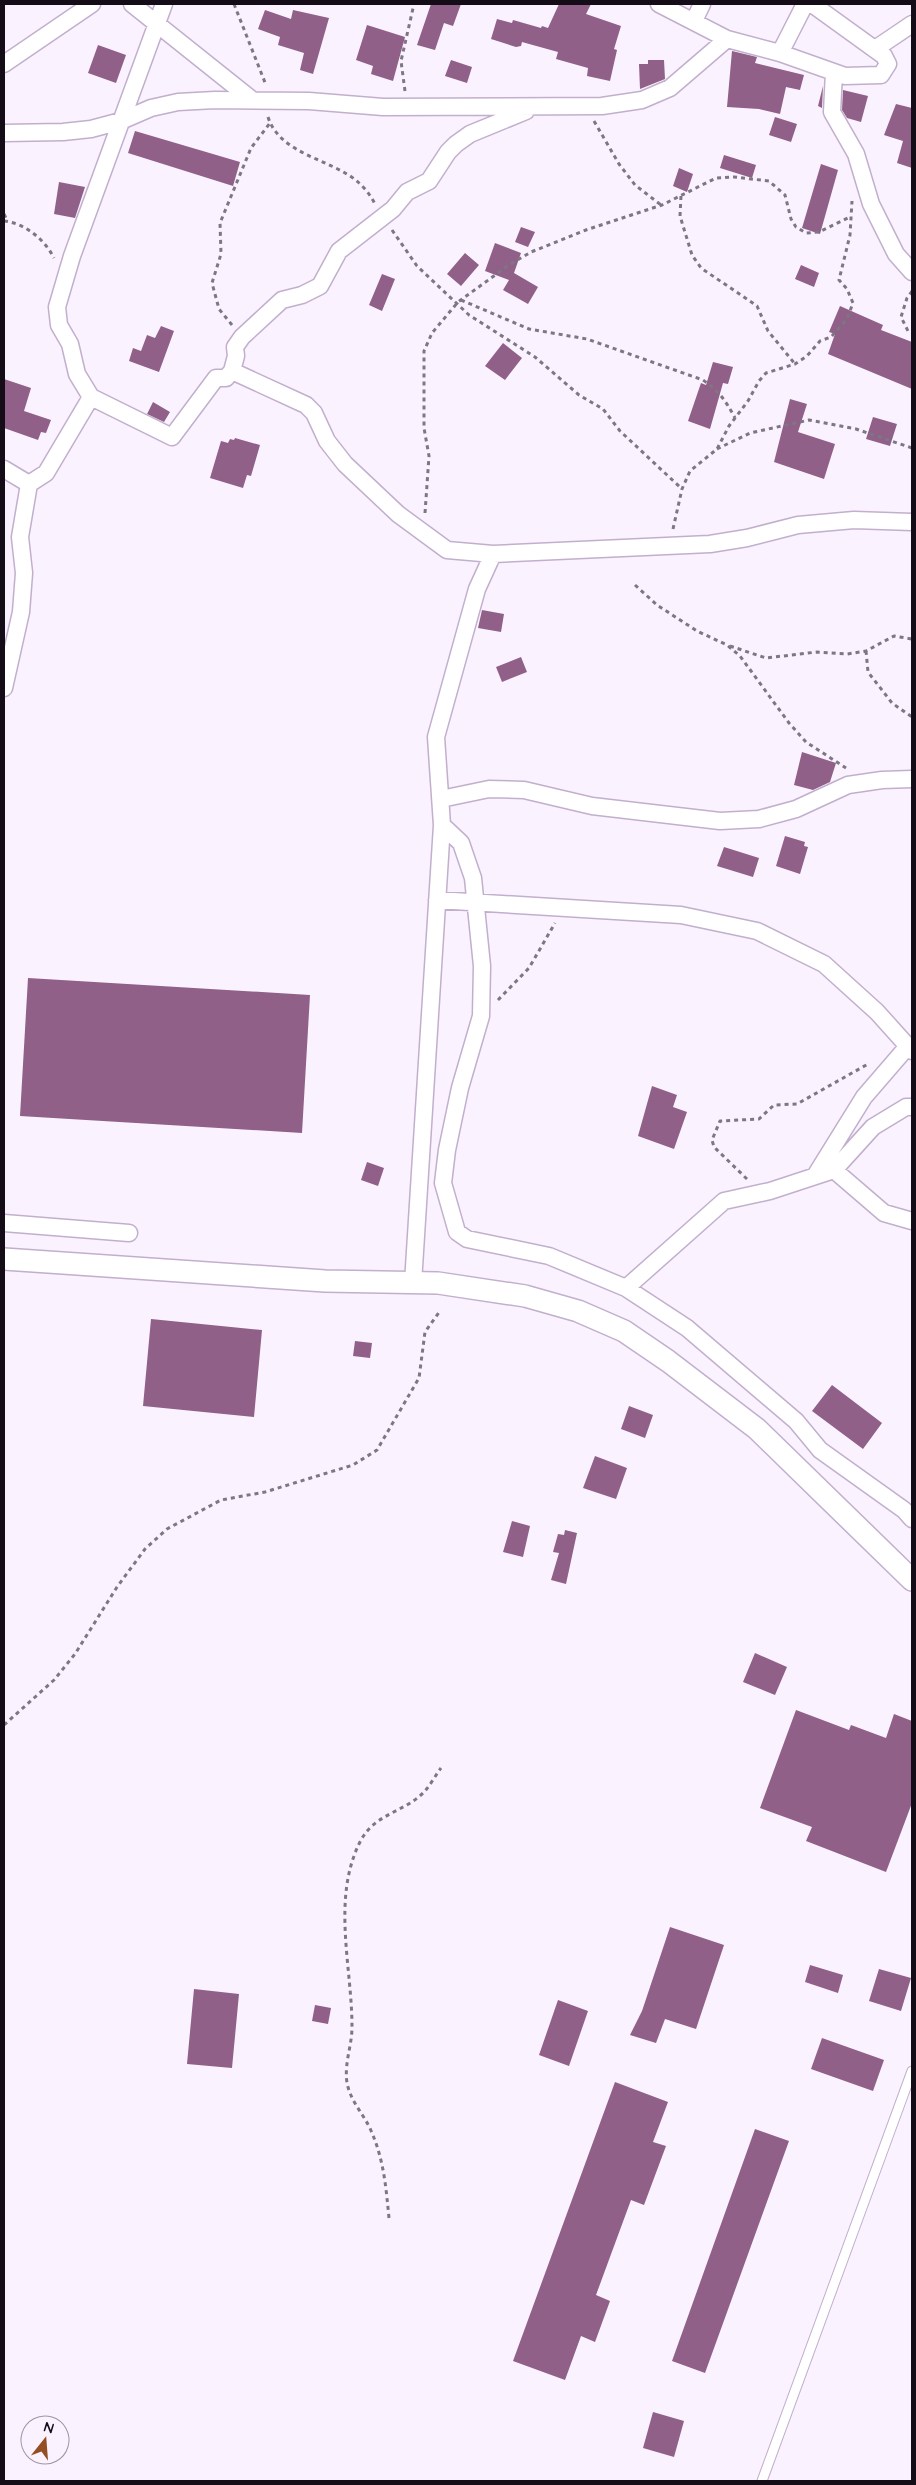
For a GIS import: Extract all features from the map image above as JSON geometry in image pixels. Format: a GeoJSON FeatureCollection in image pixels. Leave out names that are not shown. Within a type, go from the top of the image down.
{"type":"FeatureCollection","features":[{"type":"Feature","properties":{"kind":"street"},"geometry":{"type":"LineString","coordinates":[[4,64],[92,4]]}},
{"type":"Feature","properties":{"kind":"street"},"geometry":{"type":"LineString","coordinates":[[132,4],[261,99]]}},
{"type":"Feature","properties":{"kind":"street"},"geometry":{"type":"LineString","coordinates":[[164,4],[65,279],[57,307],[59,325],[70,344],[77,374],[91,397],[172,438],[216,378],[226,378],[232,371],[236,356],[235,347],[242,337],[282,300],[302,295],[320,286],[339,251],[393,209],[407,192],[429,181],[448,152],[470,134],[517,113],[542,107]]}},
{"type":"Feature","properties":{"kind":"street"},"geometry":{"type":"LineString","coordinates":[[658,4],[727,39],[780,53],[846,76],[881,75],[888,64],[884,56],[812,4]]}},
{"type":"Feature","properties":{"kind":"street"},"geometry":{"type":"LineString","coordinates":[[694,21],[702,4]]}},
{"type":"Feature","properties":{"kind":"street"},"geometry":{"type":"LineString","coordinates":[[780,53],[805,4]]}},
{"type":"Feature","properties":{"kind":"street"},"geometry":{"type":"LineString","coordinates":[[875,49],[912,24]]}},
{"type":"Feature","properties":{"kind":"street"},"geometry":{"type":"LineString","coordinates":[[4,133],[63,132],[91,129],[122,121],[151,108],[178,102],[261,99],[408,107],[542,107],[580,106],[642,100],[670,88],[727,39]]}},
{"type":"Feature","properties":{"kind":"street"},"geometry":{"type":"LineString","coordinates":[[834,72],[832,112],[856,154],[871,204],[896,254],[912,272]]}},
{"type":"Feature","properties":{"kind":"street"},"geometry":{"type":"LineString","coordinates":[[232,371],[306,405],[314,413],[328,441],[345,464],[398,514],[447,550],[493,554],[577,552],[710,544],[747,538],[798,525],[854,520],[912,522]]}},
{"type":"Feature","properties":{"kind":"street"},"geometry":{"type":"LineString","coordinates":[[4,688],[21,612],[24,573],[20,537],[29,484],[46,473],[91,397]]}},
{"type":"Feature","properties":{"kind":"street"},"geometry":{"type":"LineString","coordinates":[[4,469],[29,484]]}},
{"type":"Feature","properties":{"kind":"street"},"geometry":{"type":"LineString","coordinates":[[412,1283],[442,825],[436,737],[477,589],[493,554]]}},
{"type":"Feature","properties":{"kind":"street"},"geometry":{"type":"LineString","coordinates":[[441,798],[490,789],[524,790],[592,806],[720,821],[759,819],[796,809],[848,785],[873,781],[912,779]]}},
{"type":"Feature","properties":{"kind":"street"},"geometry":{"type":"LineString","coordinates":[[442,825],[461,843],[473,878],[482,966],[481,1016],[460,1088],[447,1150],[443,1183],[457,1232],[467,1239],[549,1256],[626,1288],[687,1328],[796,1421],[820,1450],[904,1510],[912,1520]]}},
{"type":"Feature","properties":{"kind":"street"},"geometry":{"type":"LineString","coordinates":[[437,900],[681,915],[757,931],[824,964],[877,1012],[910,1048],[864,1096],[815,1176]]}},
{"type":"Feature","properties":{"kind":"street"},"geometry":{"type":"LineString","coordinates":[[626,1288],[724,1202],[770,1191],[834,1170],[873,1128],[906,1108],[912,1107]]}},
{"type":"Feature","properties":{"kind":"street"},"geometry":{"type":"LineString","coordinates":[[834,1170],[884,1214],[912,1221]]}},
{"type":"Feature","properties":{"kind":"street"},"geometry":{"type":"LineString","coordinates":[[4,1223],[129,1233]]}},
{"type":"Feature","properties":{"kind":"street"},"geometry":{"type":"LineString","coordinates":[[4,1259],[326,1281],[438,1283],[525,1296],[578,1311],[624,1331],[668,1361],[758,1429],[912,1580]]}},
{"type":"Feature","properties":{"kind":"lane"},"geometry":{"type":"LineString","coordinates":[[762,2481],[912,2071]]}},
{"type":"Feature","properties":{"kind":"path"},"geometry":{"type":"LineString","coordinates":[[234,4],[261,99],[270,123],[281,138],[358,182],[417,266],[459,301],[483,325],[535,357],[580,395],[603,409],[620,431],[682,489]]}},
{"type":"Feature","properties":{"kind":"path"},"geometry":{"type":"LineString","coordinates":[[408,107],[402,79],[401,61],[414,4]]}},
{"type":"Feature","properties":{"kind":"path"},"geometry":{"type":"LineString","coordinates":[[580,106],[591,116],[619,164],[635,185],[662,205]]}},
{"type":"Feature","properties":{"kind":"path"},"geometry":{"type":"LineString","coordinates":[[242,337],[219,309],[212,283],[221,254],[220,223],[251,148],[270,123]]}},
{"type":"Feature","properties":{"kind":"path"},"geometry":{"type":"LineString","coordinates":[[716,449],[759,381],[766,374],[795,364],[807,356],[820,341],[831,337],[847,319],[853,303],[848,289],[839,280],[850,235],[853,194],[862,173]]}},
{"type":"Feature","properties":{"kind":"path"},"geometry":{"type":"LineString","coordinates":[[425,534],[429,456],[424,428],[424,352],[432,333],[459,301],[531,252],[579,232],[662,205],[716,178],[734,177],[769,180],[785,195],[791,219],[796,227],[806,234],[819,232],[850,217]]}},
{"type":"Feature","properties":{"kind":"path"},"geometry":{"type":"LineString","coordinates":[[681,196],[680,216],[692,254],[701,268],[757,306],[768,331],[795,364]]}},
{"type":"Feature","properties":{"kind":"path"},"geometry":{"type":"LineString","coordinates":[[4,214],[6,221],[25,228],[42,241],[65,279]]}},
{"type":"Feature","properties":{"kind":"path"},"geometry":{"type":"LineString","coordinates":[[912,291],[907,298],[902,317],[908,331],[912,333]]}},
{"type":"Feature","properties":{"kind":"path"},"geometry":{"type":"LineString","coordinates":[[459,301],[529,329],[587,339],[703,380],[716,389],[735,418]]}},
{"type":"Feature","properties":{"kind":"path"},"geometry":{"type":"LineString","coordinates":[[670,545],[682,489],[690,471],[716,449],[750,433],[809,420],[856,429],[912,448]]}},
{"type":"Feature","properties":{"kind":"path"},"geometry":{"type":"LineString","coordinates":[[635,585],[657,605],[697,631],[727,646],[766,658],[817,652],[847,654],[866,651],[894,636],[912,638]]}},
{"type":"Feature","properties":{"kind":"path"},"geometry":{"type":"LineString","coordinates":[[727,646],[740,656],[789,723],[806,742],[840,765],[873,781]]}},
{"type":"Feature","properties":{"kind":"path"},"geometry":{"type":"LineString","coordinates":[[866,651],[868,672],[892,703],[912,717]]}},
{"type":"Feature","properties":{"kind":"path"},"geometry":{"type":"LineString","coordinates":[[770,1191],[750,1181],[714,1147],[712,1140],[720,1121],[759,1119],[774,1105],[797,1104],[861,1069],[874,1059]]}},
{"type":"Feature","properties":{"kind":"path"},"geometry":{"type":"LineString","coordinates":[[4,1725],[54,1680],[75,1654],[117,1587],[145,1549],[166,1529],[221,1500],[265,1492],[353,1465],[377,1450],[419,1378],[425,1332],[440,1311]]}},
{"type":"Feature","properties":{"kind":"path"},"geometry":{"type":"LineString","coordinates":[[390,2218],[384,2165],[372,2131],[354,2104],[347,2083],[346,2066],[352,2030],[352,1991],[344,1928],[348,1882],[361,1840],[372,1825],[424,1793],[441,1768]]}},
{"type":"Feature","properties":{"kind":"building"},"geometry":{"type":"Polygon","coordinates":[[[431,4],[461,4],[453,26],[444,23],[435,50],[417,45],[431,4]]]}},
{"type":"Feature","properties":{"kind":"building"},"geometry":{"type":"Polygon","coordinates":[[[559,4],[591,4],[586,14],[621,26],[614,49],[617,50],[610,81],[587,76],[588,68],[556,59],[558,52],[522,42],[521,46],[516,47],[491,39],[497,19],[512,23],[513,20],[541,28],[542,26],[548,28],[559,4]]]}},
{"type":"Feature","properties":{"kind":"building"},"geometry":{"type":"Polygon","coordinates":[[[265,10],[291,19],[293,10],[329,18],[313,74],[300,70],[304,53],[278,45],[280,37],[258,29],[265,10]]]}},
{"type":"Feature","properties":{"kind":"building"},"geometry":{"type":"Polygon","coordinates":[[[367,25],[405,37],[393,81],[371,74],[373,66],[356,60],[367,25]]]}},
{"type":"Feature","properties":{"kind":"building"},"geometry":{"type":"Polygon","coordinates":[[[98,45],[126,55],[116,83],[88,73],[98,45]]]}},
{"type":"Feature","properties":{"kind":"building"},"geometry":{"type":"Polygon","coordinates":[[[732,51],[757,57],[755,63],[804,75],[800,90],[786,87],[780,114],[759,109],[727,107],[732,51]]]}},
{"type":"Feature","properties":{"kind":"building"},"geometry":{"type":"Polygon","coordinates":[[[451,60],[472,67],[467,83],[445,76],[451,60]]]}},
{"type":"Feature","properties":{"kind":"building"},"geometry":{"type":"Polygon","coordinates":[[[648,60],[664,60],[665,79],[640,89],[639,64],[648,64],[648,60]]]}},
{"type":"Feature","properties":{"kind":"building"},"geometry":{"type":"Polygon","coordinates":[[[823,86],[822,108],[818,106],[823,86]]]}},
{"type":"Feature","properties":{"kind":"building"},"geometry":{"type":"Polygon","coordinates":[[[843,90],[868,96],[861,122],[847,118],[842,110],[843,90]]]}},
{"type":"Feature","properties":{"kind":"building"},"geometry":{"type":"Polygon","coordinates":[[[896,104],[912,108],[912,168],[897,163],[903,141],[884,135],[896,104]]]}},
{"type":"Feature","properties":{"kind":"building"},"geometry":{"type":"Polygon","coordinates":[[[775,117],[797,124],[791,142],[769,135],[775,117]]]}},
{"type":"Feature","properties":{"kind":"building"},"geometry":{"type":"Polygon","coordinates":[[[135,131],[240,162],[233,186],[128,153],[135,131]]]}},
{"type":"Feature","properties":{"kind":"building"},"geometry":{"type":"Polygon","coordinates":[[[724,155],[756,165],[752,178],[720,168],[724,155]]]}},
{"type":"Feature","properties":{"kind":"building"},"geometry":{"type":"Polygon","coordinates":[[[821,164],[838,170],[820,234],[802,228],[821,164]]]}},
{"type":"Feature","properties":{"kind":"building"},"geometry":{"type":"Polygon","coordinates":[[[679,168],[693,174],[687,192],[673,186],[679,168]]]}},
{"type":"Feature","properties":{"kind":"building"},"geometry":{"type":"Polygon","coordinates":[[[59,182],[85,187],[75,218],[54,214],[59,182]]]}},
{"type":"Feature","properties":{"kind":"building"},"geometry":{"type":"Polygon","coordinates":[[[521,227],[535,232],[528,247],[515,242],[521,227]]]}},
{"type":"Feature","properties":{"kind":"building"},"geometry":{"type":"Polygon","coordinates":[[[495,243],[521,253],[514,273],[538,287],[528,304],[503,290],[509,280],[485,271],[495,243]]]}},
{"type":"Feature","properties":{"kind":"building"},"geometry":{"type":"Polygon","coordinates":[[[465,253],[479,265],[461,286],[447,274],[465,253]]]}},
{"type":"Feature","properties":{"kind":"building"},"geometry":{"type":"Polygon","coordinates":[[[801,265],[819,273],[814,287],[795,279],[801,265]]]}},
{"type":"Feature","properties":{"kind":"building"},"geometry":{"type":"Polygon","coordinates":[[[382,274],[395,279],[382,311],[369,305],[382,274]]]}},
{"type":"Feature","properties":{"kind":"building"},"geometry":{"type":"Polygon","coordinates":[[[840,306],[883,325],[881,330],[912,342],[912,389],[828,354],[835,334],[829,332],[840,306]]]}},
{"type":"Feature","properties":{"kind":"building"},"geometry":{"type":"Polygon","coordinates":[[[161,326],[174,331],[159,372],[129,361],[133,348],[141,351],[147,335],[155,338],[161,326]]]}},
{"type":"Feature","properties":{"kind":"building"},"geometry":{"type":"Polygon","coordinates":[[[503,343],[522,358],[505,380],[485,366],[503,343]]]}},
{"type":"Feature","properties":{"kind":"building"},"geometry":{"type":"Polygon","coordinates":[[[713,362],[733,367],[728,384],[723,383],[710,429],[688,421],[701,383],[706,385],[713,362]]]}},
{"type":"Feature","properties":{"kind":"building"},"geometry":{"type":"Polygon","coordinates":[[[4,379],[31,388],[24,411],[51,420],[46,433],[41,432],[38,440],[4,428],[4,379]]]}},
{"type":"Feature","properties":{"kind":"building"},"geometry":{"type":"Polygon","coordinates":[[[790,399],[807,404],[798,432],[835,444],[824,479],[774,462],[790,399]]]}},
{"type":"Feature","properties":{"kind":"building"},"geometry":{"type":"Polygon","coordinates":[[[153,402],[170,412],[164,422],[147,414],[153,402]]]}},
{"type":"Feature","properties":{"kind":"building"},"geometry":{"type":"Polygon","coordinates":[[[873,417],[897,424],[890,446],[866,439],[873,417]]]}},
{"type":"Feature","properties":{"kind":"building"},"geometry":{"type":"Polygon","coordinates":[[[235,438],[260,445],[251,476],[247,475],[243,488],[210,478],[221,441],[228,443],[230,439],[234,440],[235,438]]]}},
{"type":"Feature","properties":{"kind":"building"},"geometry":{"type":"Polygon","coordinates":[[[482,610],[504,614],[501,632],[478,628],[482,610]]]}},
{"type":"Feature","properties":{"kind":"building"},"geometry":{"type":"Polygon","coordinates":[[[521,657],[527,672],[502,682],[496,667],[521,657]]]}},
{"type":"Feature","properties":{"kind":"building"},"geometry":{"type":"Polygon","coordinates":[[[802,752],[836,763],[830,782],[813,790],[794,785],[802,752]]]}},
{"type":"Feature","properties":{"kind":"building"},"geometry":{"type":"Polygon","coordinates":[[[785,836],[805,842],[804,846],[808,847],[800,874],[776,866],[785,836]]]}},
{"type":"Feature","properties":{"kind":"building"},"geometry":{"type":"Polygon","coordinates":[[[724,847],[759,858],[753,877],[717,866],[724,847]]]}},
{"type":"Feature","properties":{"kind":"building"},"geometry":{"type":"Polygon","coordinates":[[[28,978],[310,995],[302,1133],[20,1116],[28,978]]]}},
{"type":"Feature","properties":{"kind":"building"},"geometry":{"type":"Polygon","coordinates":[[[652,1086],[677,1095],[673,1107],[687,1112],[674,1149],[638,1136],[652,1086]]]}},
{"type":"Feature","properties":{"kind":"building"},"geometry":{"type":"Polygon","coordinates":[[[367,1162],[384,1168],[378,1186],[361,1180],[367,1162]]]}},
{"type":"Feature","properties":{"kind":"building"},"geometry":{"type":"Polygon","coordinates":[[[151,1319],[262,1330],[254,1417],[143,1406],[151,1319]]]}},
{"type":"Feature","properties":{"kind":"building"},"geometry":{"type":"Polygon","coordinates":[[[355,1341],[372,1343],[370,1358],[353,1356],[355,1341]]]}},
{"type":"Feature","properties":{"kind":"building"},"geometry":{"type":"Polygon","coordinates":[[[832,1385],[882,1423],[863,1449],[812,1411],[832,1385]]]}},
{"type":"Feature","properties":{"kind":"building"},"geometry":{"type":"Polygon","coordinates":[[[629,1406],[653,1415],[645,1438],[621,1429],[629,1406]]]}},
{"type":"Feature","properties":{"kind":"building"},"geometry":{"type":"Polygon","coordinates":[[[595,1456],[627,1468],[616,1499],[583,1488],[595,1456]]]}},
{"type":"Feature","properties":{"kind":"building"},"geometry":{"type":"Polygon","coordinates":[[[512,1521],[530,1526],[523,1557],[503,1552],[512,1521]]]}},
{"type":"Feature","properties":{"kind":"building"},"geometry":{"type":"Polygon","coordinates":[[[565,1530],[577,1533],[566,1584],[551,1580],[559,1553],[553,1552],[558,1534],[564,1535],[565,1530]]]}},
{"type":"Feature","properties":{"kind":"building"},"geometry":{"type":"Polygon","coordinates":[[[755,1653],[787,1667],[775,1695],[743,1682],[755,1653]]]}},
{"type":"Feature","properties":{"kind":"building"},"geometry":{"type":"Polygon","coordinates":[[[796,1710],[849,1730],[851,1725],[886,1738],[894,1714],[912,1721],[912,1803],[886,1872],[806,1841],[812,1827],[760,1808],[796,1710]]]}},
{"type":"Feature","properties":{"kind":"building"},"geometry":{"type":"Polygon","coordinates":[[[670,1927],[724,1945],[696,2029],[665,2019],[656,2043],[630,2035],[642,2011],[670,1927]]]}},
{"type":"Feature","properties":{"kind":"building"},"geometry":{"type":"Polygon","coordinates":[[[810,1965],[843,1975],[838,1993],[805,1982],[810,1965]]]}},
{"type":"Feature","properties":{"kind":"building"},"geometry":{"type":"Polygon","coordinates":[[[879,1969],[911,1978],[901,2011],[869,2001],[879,1969]]]}},
{"type":"Feature","properties":{"kind":"building"},"geometry":{"type":"Polygon","coordinates":[[[194,1989],[239,1994],[232,2068],[187,2064],[194,1989]]]}},
{"type":"Feature","properties":{"kind":"building"},"geometry":{"type":"Polygon","coordinates":[[[558,2000],[588,2011],[569,2066],[539,2055],[558,2000]]]}},
{"type":"Feature","properties":{"kind":"building"},"geometry":{"type":"Polygon","coordinates":[[[315,2005],[331,2008],[328,2024],[312,2021],[315,2005]]]}},
{"type":"Feature","properties":{"kind":"building"},"geometry":{"type":"Polygon","coordinates":[[[822,2038],[884,2060],[873,2091],[811,2069],[822,2038]]]}},
{"type":"Feature","properties":{"kind":"building"},"geometry":{"type":"Polygon","coordinates":[[[615,2082],[668,2102],[653,2142],[666,2146],[644,2205],[631,2200],[596,2295],[610,2301],[595,2342],[581,2336],[565,2380],[513,2361],[615,2082]]]}},
{"type":"Feature","properties":{"kind":"building"},"geometry":{"type":"Polygon","coordinates":[[[755,2129],[789,2141],[705,2373],[672,2361],[755,2129]]]}},
{"type":"Feature","properties":{"kind":"building"},"geometry":{"type":"Polygon","coordinates":[[[653,2412],[684,2421],[674,2457],[643,2448],[653,2412]]]}}]}
